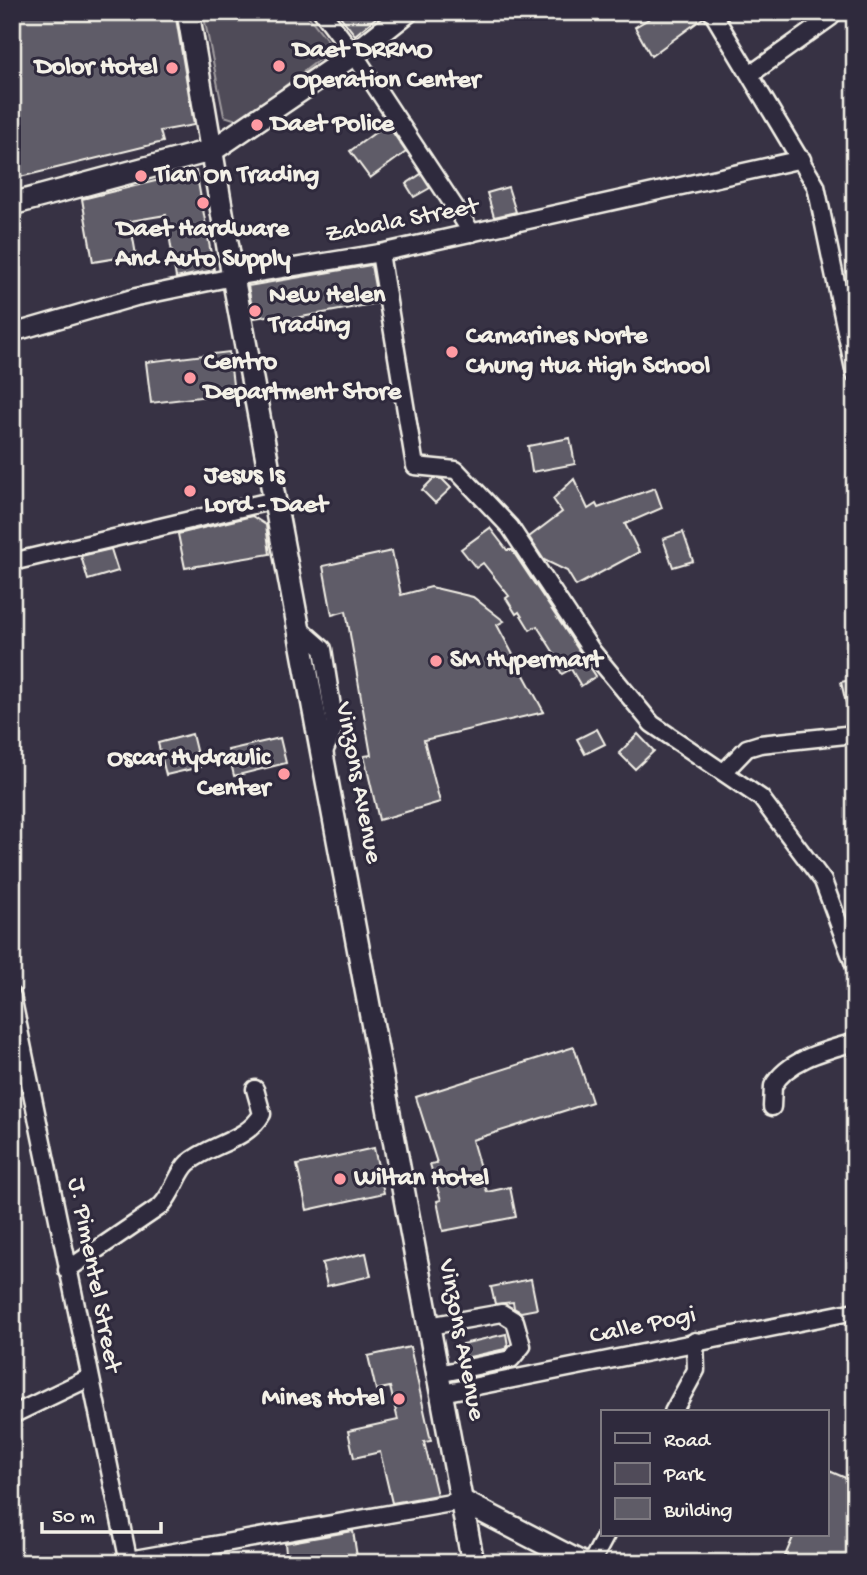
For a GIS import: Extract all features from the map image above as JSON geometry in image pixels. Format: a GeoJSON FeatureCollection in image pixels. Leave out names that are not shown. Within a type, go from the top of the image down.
{"type":"FeatureCollection","features":[{"type":"Feature","properties":{"kind":"main road","name":"Vinzons Avenue"},"geometry":{"type":"LineString","coordinates":[[188,12],[233,277],[473,1563]]}},
{"type":"Feature","properties":{"kind":"main road"},"geometry":{"type":"LineString","coordinates":[[12,204],[213,150],[354,54],[407,12]]}},
{"type":"Feature","properties":{"kind":"main road"},"geometry":{"type":"LineString","coordinates":[[462,1501],[582,1563]]}},
{"type":"Feature","properties":{"kind":"street"},"geometry":{"type":"LineString","coordinates":[[322,12],[354,54],[472,233]]}},
{"type":"Feature","properties":{"kind":"street"},"geometry":{"type":"LineString","coordinates":[[712,12],[816,186],[855,374]]}},
{"type":"Feature","properties":{"kind":"street"},"geometry":{"type":"LineString","coordinates":[[751,74],[831,17]]}},
{"type":"Feature","properties":{"kind":"street","name":"Zabala Street"},"geometry":{"type":"LineString","coordinates":[[12,333],[136,297],[233,277],[380,253],[802,159]]}},
{"type":"Feature","properties":{"kind":"street"},"geometry":{"type":"LineString","coordinates":[[380,253],[415,466],[456,470],[510,527],[592,651],[652,724],[761,798],[822,881],[855,967]]}},
{"type":"Feature","properties":{"kind":"street"},"geometry":{"type":"LineString","coordinates":[[12,562],[275,500]]}},
{"type":"Feature","properties":{"kind":"street"},"geometry":{"type":"LineString","coordinates":[[724,772],[747,748],[760,744],[855,734]]}},
{"type":"Feature","properties":{"kind":"street","name":"J. Pimentel Street"},"geometry":{"type":"LineString","coordinates":[[12,996],[129,1561]]}},
{"type":"Feature","properties":{"kind":"street"},"geometry":{"type":"LineString","coordinates":[[772,1107],[773,1086],[792,1066],[828,1049],[855,1042]]}},
{"type":"Feature","properties":{"kind":"street"},"geometry":{"type":"LineString","coordinates":[[67,1269],[161,1206],[173,1193],[188,1163],[256,1126],[262,1114],[255,1089]]}},
{"type":"Feature","properties":{"kind":"street","name":"Calle Pogi"},"geometry":{"type":"LineString","coordinates":[[440,1384],[855,1311]]}},
{"type":"Feature","properties":{"kind":"street"},"geometry":{"type":"LineString","coordinates":[[429,1326],[502,1313],[516,1321],[522,1346],[511,1359],[440,1384]]}},
{"type":"Feature","properties":{"kind":"street"},"geometry":{"type":"LineString","coordinates":[[674,1410],[696,1370],[695,1341]]}},
{"type":"Feature","properties":{"kind":"street"},"geometry":{"type":"LineString","coordinates":[[12,1415],[89,1378]]}},
{"type":"Feature","properties":{"kind":"street"},"geometry":{"type":"LineString","coordinates":[[129,1561],[462,1501]]}},
{"type":"Feature","properties":{"kind":"street"},"geometry":{"type":"LineString","coordinates":[[590,1563],[605,1536]]}},
{"type":"Feature","properties":{"kind":"green space"},"geometry":{"type":"Polygon","coordinates":[[[203,12],[305,12],[334,48],[240,121],[224,116],[203,12]]]}},
{"type":"Feature","properties":{"kind":"building"},"geometry":{"type":"Polygon","coordinates":[[[12,12],[175,12],[194,125],[160,131],[163,142],[12,179],[12,12]]]}},
{"type":"Feature","properties":{"kind":"building"},"geometry":{"type":"Polygon","coordinates":[[[337,12],[383,12],[355,35],[337,12]]]}},
{"type":"Feature","properties":{"kind":"building"},"geometry":{"type":"Polygon","coordinates":[[[647,12],[702,12],[703,18],[651,56],[635,27],[650,18],[647,12]]]}},
{"type":"Feature","properties":{"kind":"building"},"geometry":{"type":"Polygon","coordinates":[[[387,124],[406,152],[370,178],[350,151],[387,124]]]}},
{"type":"Feature","properties":{"kind":"building"},"geometry":{"type":"Polygon","coordinates":[[[196,171],[214,270],[176,278],[166,215],[130,221],[136,255],[93,262],[82,199],[196,171]]]}},
{"type":"Feature","properties":{"kind":"building"},"geometry":{"type":"Polygon","coordinates":[[[421,174],[430,188],[414,197],[406,184],[421,174]]]}},
{"type":"Feature","properties":{"kind":"building"},"geometry":{"type":"Polygon","coordinates":[[[508,187],[516,212],[494,217],[487,193],[508,187]]]}},
{"type":"Feature","properties":{"kind":"building"},"geometry":{"type":"Polygon","coordinates":[[[371,265],[378,303],[274,322],[273,315],[254,318],[248,286],[371,265]]]}},
{"type":"Feature","properties":{"kind":"building","name":"Centro Department Store"},"geometry":{"type":"Polygon","coordinates":[[[229,352],[234,393],[151,403],[146,362],[229,352]]]}},
{"type":"Feature","properties":{"kind":"building"},"geometry":{"type":"Polygon","coordinates":[[[570,438],[575,464],[532,472],[528,446],[570,438]]]}},
{"type":"Feature","properties":{"kind":"building"},"geometry":{"type":"Polygon","coordinates":[[[434,478],[442,479],[451,488],[435,503],[422,490],[434,478]]]}},
{"type":"Feature","properties":{"kind":"building"},"geometry":{"type":"Polygon","coordinates":[[[574,479],[588,509],[596,504],[598,508],[655,488],[662,508],[625,524],[639,552],[576,586],[567,571],[544,560],[529,537],[562,512],[553,499],[574,479]]]}},
{"type":"Feature","properties":{"kind":"building"},"geometry":{"type":"Polygon","coordinates":[[[252,516],[266,525],[270,554],[185,568],[178,534],[252,516]]]}},
{"type":"Feature","properties":{"kind":"building"},"geometry":{"type":"Polygon","coordinates":[[[490,528],[507,550],[512,550],[596,676],[581,686],[571,669],[562,674],[552,658],[556,656],[537,626],[530,630],[519,612],[516,614],[506,598],[509,596],[483,563],[476,568],[461,549],[490,528]]]}},
{"type":"Feature","properties":{"kind":"building"},"geometry":{"type":"Polygon","coordinates":[[[683,532],[693,561],[673,567],[663,539],[683,532]]]}},
{"type":"Feature","properties":{"kind":"building"},"geometry":{"type":"Polygon","coordinates":[[[111,549],[118,571],[88,580],[81,556],[111,549]]]}},
{"type":"Feature","properties":{"kind":"building","name":"SM Hypermart"},"geometry":{"type":"Polygon","coordinates":[[[392,551],[401,595],[431,587],[473,597],[504,621],[497,625],[544,712],[424,740],[440,802],[379,820],[364,756],[371,755],[346,611],[332,615],[323,566],[392,551]]]}},
{"type":"Feature","properties":{"kind":"building"},"geometry":{"type":"Polygon","coordinates":[[[855,679],[855,719],[850,720],[841,682],[855,679]]]}},
{"type":"Feature","properties":{"kind":"building"},"geometry":{"type":"Polygon","coordinates":[[[597,729],[605,744],[585,754],[577,739],[597,729]]]}},
{"type":"Feature","properties":{"kind":"building"},"geometry":{"type":"Polygon","coordinates":[[[192,734],[200,767],[166,775],[158,743],[192,734]]]}},
{"type":"Feature","properties":{"kind":"building"},"geometry":{"type":"Polygon","coordinates":[[[638,734],[654,751],[635,769],[619,753],[638,734]]]}},
{"type":"Feature","properties":{"kind":"building"},"geometry":{"type":"Polygon","coordinates":[[[280,738],[286,763],[234,776],[228,750],[280,738]]]}},
{"type":"Feature","properties":{"kind":"building"},"geometry":{"type":"Polygon","coordinates":[[[574,1047],[592,1102],[472,1140],[487,1192],[510,1187],[516,1217],[443,1231],[437,1201],[441,1200],[430,1164],[437,1163],[416,1097],[574,1047]]]}},
{"type":"Feature","properties":{"kind":"building","name":"Wiltan Hotel"},"geometry":{"type":"Polygon","coordinates":[[[374,1148],[384,1193],[307,1210],[297,1165],[374,1148]]]}},
{"type":"Feature","properties":{"kind":"building"},"geometry":{"type":"Polygon","coordinates":[[[366,1253],[371,1276],[327,1286],[322,1263],[366,1253]]]}},
{"type":"Feature","properties":{"kind":"building"},"geometry":{"type":"Polygon","coordinates":[[[531,1279],[537,1309],[521,1312],[514,1308],[513,1302],[495,1304],[491,1287],[531,1279]]]}},
{"type":"Feature","properties":{"kind":"building"},"geometry":{"type":"Polygon","coordinates":[[[506,1334],[508,1346],[505,1349],[465,1358],[462,1344],[506,1334]]]}},
{"type":"Feature","properties":{"kind":"building"},"geometry":{"type":"Polygon","coordinates":[[[410,1347],[431,1441],[424,1442],[437,1495],[392,1503],[380,1452],[354,1458],[348,1431],[398,1420],[390,1387],[376,1390],[368,1356],[410,1347]]]}},
{"type":"Feature","properties":{"kind":"building"},"geometry":{"type":"Polygon","coordinates":[[[828,1470],[855,1482],[855,1563],[782,1563],[794,1536],[828,1536],[828,1470]]]}},
{"type":"Feature","properties":{"kind":"building"},"geometry":{"type":"Polygon","coordinates":[[[353,1531],[358,1563],[287,1563],[285,1543],[353,1531]]]}},
{"type":"Feature","properties":{"kind":"place","name":"Daet DRRMO Operation Center"},"geometry":{"type":"Point","coordinates":[279,66]}},
{"type":"Feature","properties":{"kind":"place","name":"Dolor Hotel"},"geometry":{"type":"Point","coordinates":[172,68]}},
{"type":"Feature","properties":{"kind":"place","name":"Daet Police"},"geometry":{"type":"Point","coordinates":[257,125]}},
{"type":"Feature","properties":{"kind":"place","name":"Tian On Trading"},"geometry":{"type":"Point","coordinates":[141,176]}},
{"type":"Feature","properties":{"kind":"place","name":"Daet Hardware And Auto Supply"},"geometry":{"type":"Point","coordinates":[203,203]}},
{"type":"Feature","properties":{"kind":"place","name":"New Helen Trading"},"geometry":{"type":"Point","coordinates":[255,311]}},
{"type":"Feature","properties":{"kind":"place","name":"Camarines Norte Chung Hua High School"},"geometry":{"type":"Point","coordinates":[452,352]}},
{"type":"Feature","properties":{"kind":"place","name":"Centro Department Store"},"geometry":{"type":"Point","coordinates":[190,378]}},
{"type":"Feature","properties":{"kind":"place","name":"Jesus Is Lord - Daet"},"geometry":{"type":"Point","coordinates":[190,491]}},
{"type":"Feature","properties":{"kind":"place","name":"SM Hypermart"},"geometry":{"type":"Point","coordinates":[436,661]}},
{"type":"Feature","properties":{"kind":"place","name":"Oscar Hydraulic Center"},"geometry":{"type":"Point","coordinates":[284,774]}},
{"type":"Feature","properties":{"kind":"place","name":"Wiltan Hotel"},"geometry":{"type":"Point","coordinates":[340,1179]}},
{"type":"Feature","properties":{"kind":"place","name":"Mines Hotel"},"geometry":{"type":"Point","coordinates":[399,1399]}}]}
